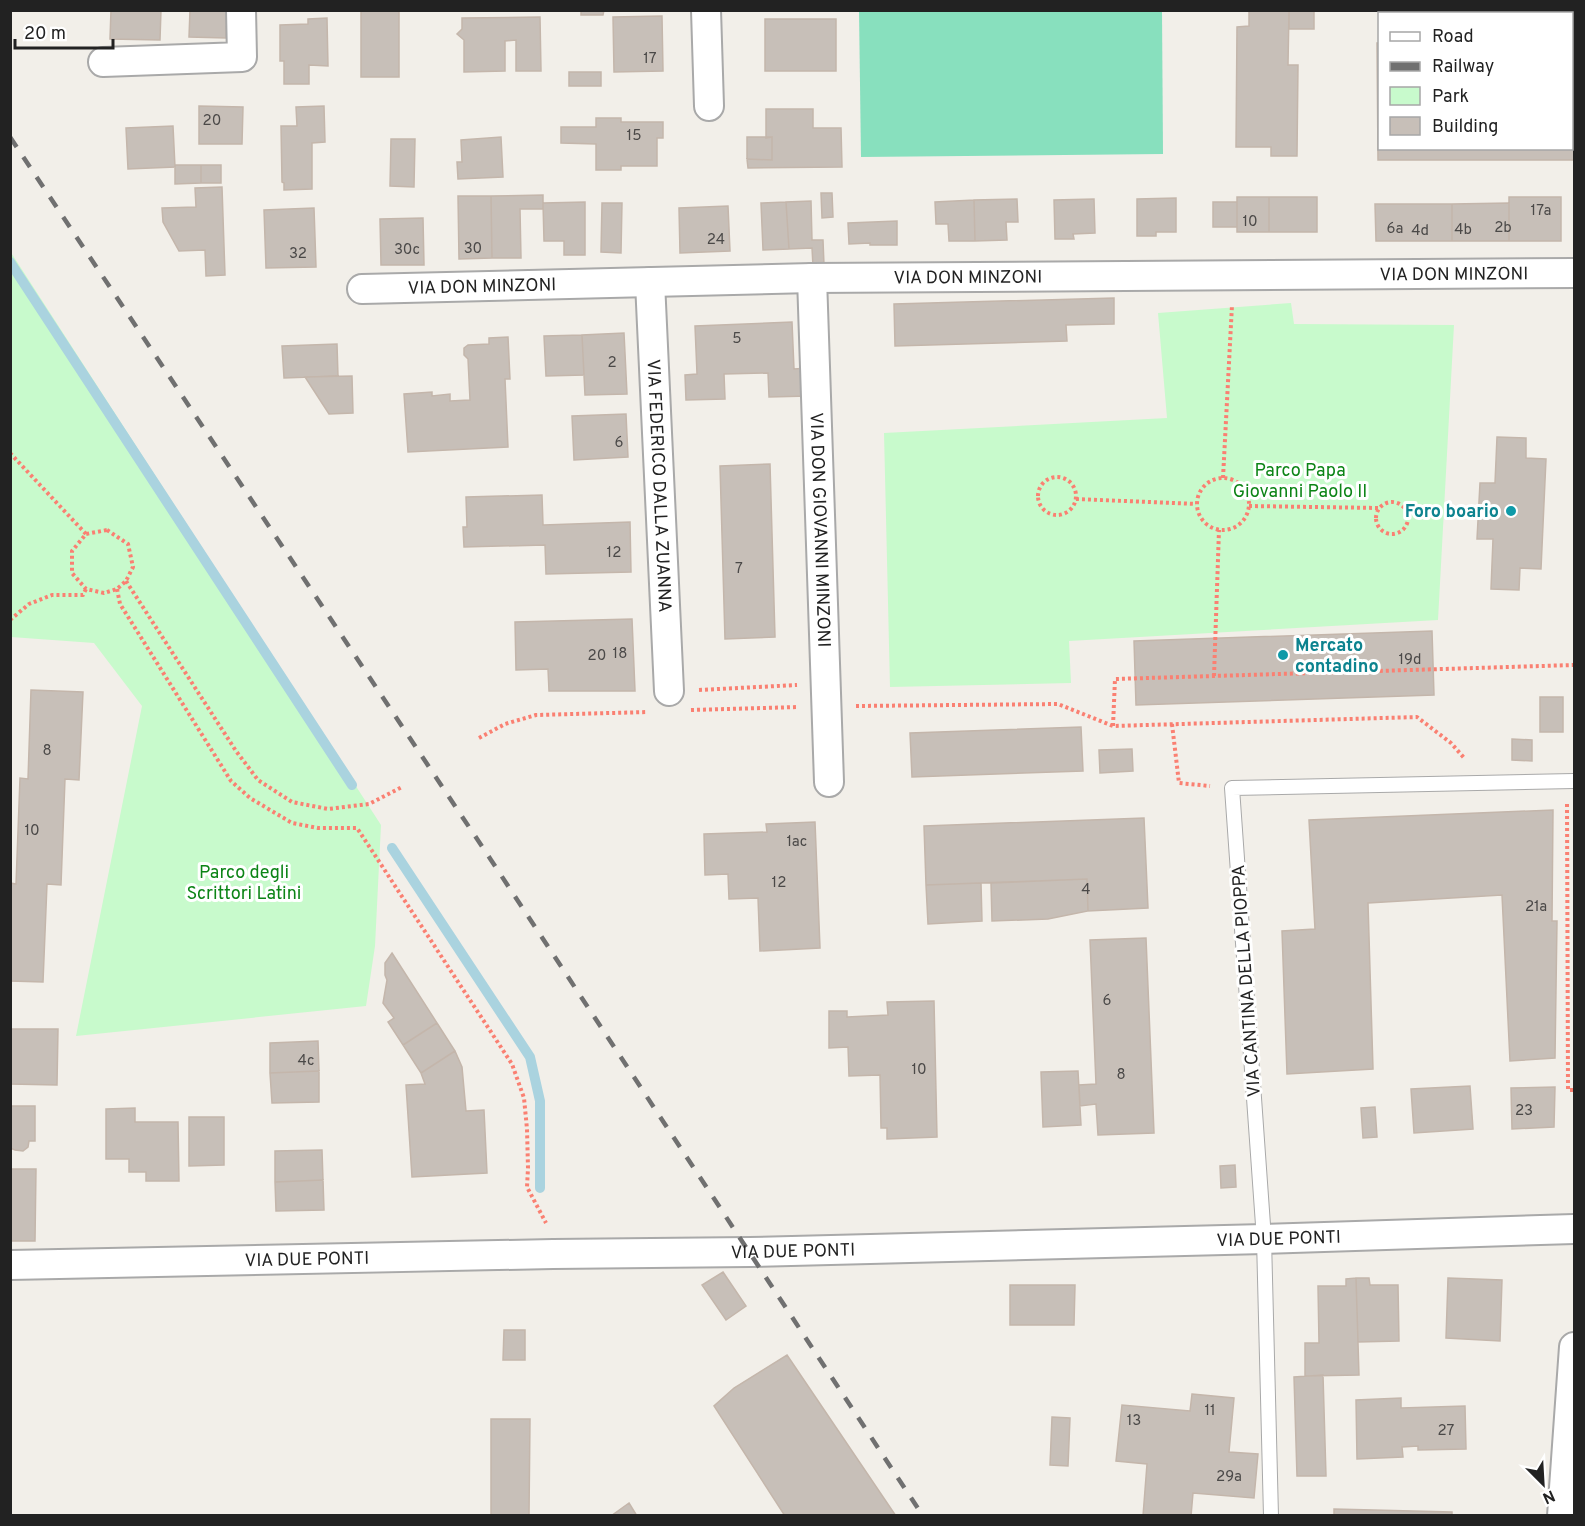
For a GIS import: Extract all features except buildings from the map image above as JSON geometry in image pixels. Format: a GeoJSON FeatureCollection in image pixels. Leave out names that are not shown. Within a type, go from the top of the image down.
{"type":"FeatureCollection","features":[{"type":"Feature","properties":{"kind":"street"},"geometry":{"type":"LineString","coordinates":[[103,62],[242,57],[241,10]]}},
{"type":"Feature","properties":{"kind":"street"},"geometry":{"type":"LineString","coordinates":[[706,10],[709,106]]}},
{"type":"Feature","properties":{"kind":"street","name":"VIA DON MINZONI"},"geometry":{"type":"LineString","coordinates":[[362,289],[812,278],[1575,273]]}},
{"type":"Feature","properties":{"kind":"street","name":"VIA DON GIOVANNI MINZONI"},"geometry":{"type":"LineString","coordinates":[[812,278],[829,782]]}},
{"type":"Feature","properties":{"kind":"street","name":"VIA FEDERICO DALLA ZUANNA"},"geometry":{"type":"LineString","coordinates":[[651,282],[669,691]]}},
{"type":"Feature","properties":{"kind":"street","name":"VIA DUE PONTI"},"geometry":{"type":"LineString","coordinates":[[10,1265],[750,1252],[1575,1229]]}},
{"type":"Feature","properties":{"kind":"street"},"geometry":{"type":"LineString","coordinates":[[1563,1515],[1575,1347]]}},
{"type":"Feature","properties":{"kind":"lane"},"geometry":{"type":"LineString","coordinates":[[1232,788],[1575,781]]}},
{"type":"Feature","properties":{"kind":"lane","name":"VIA CANTINA DELLA PIOPPA"},"geometry":{"type":"LineString","coordinates":[[1232,788],[1264,1239],[1271,1515]]}},
{"type":"Feature","properties":{"kind":"path"},"geometry":{"type":"LineString","coordinates":[[1223,478],[1234,275]]}},
{"type":"Feature","properties":{"kind":"path"},"geometry":{"type":"LineString","coordinates":[[10,453],[86,534]]}},
{"type":"Feature","properties":{"kind":"path"},"geometry":{"type":"LineString","coordinates":[[1060,477],[1075,487],[1076,499],[1075,505],[1066,513],[1054,515],[1047,513],[1039,503],[1039,489],[1048,480],[1060,477]]}},
{"type":"Feature","properties":{"kind":"path"},"geometry":{"type":"LineString","coordinates":[[1214,479],[1231,479],[1245,490],[1249,498],[1247,515],[1242,522],[1235,528],[1219,530],[1210,528],[1204,523],[1196,504],[1200,490],[1214,479]]}},
{"type":"Feature","properties":{"kind":"path"},"geometry":{"type":"LineString","coordinates":[[1076,499],[1196,504]]}},
{"type":"Feature","properties":{"kind":"path"},"geometry":{"type":"LineString","coordinates":[[1249,506],[1380,508],[1388,502],[1399,504],[1406,511],[1408,516],[1402,531],[1392,534],[1383,531],[1377,523],[1377,513],[1380,508]]}},
{"type":"Feature","properties":{"kind":"path"},"geometry":{"type":"LineString","coordinates":[[107,530],[128,544],[133,567],[126,581],[117,589],[104,593],[86,589],[72,573],[72,551],[86,534],[107,530]]}},
{"type":"Feature","properties":{"kind":"path"},"geometry":{"type":"LineString","coordinates":[[1214,676],[1219,530]]}},
{"type":"Feature","properties":{"kind":"path"},"geometry":{"type":"LineString","coordinates":[[126,581],[236,751],[258,780],[292,802],[328,809],[369,804],[402,787]]}},
{"type":"Feature","properties":{"kind":"path"},"geometry":{"type":"LineString","coordinates":[[10,620],[29,604],[52,595],[83,595],[86,589]]}},
{"type":"Feature","properties":{"kind":"path"},"geometry":{"type":"LineString","coordinates":[[117,589],[120,604],[231,780],[250,798],[292,823],[318,828],[357,828],[506,1054],[524,1098],[527,1129],[527,1187],[553,1237],[553,1254]]}},
{"type":"Feature","properties":{"kind":"path"},"geometry":{"type":"LineString","coordinates":[[1113,726],[1115,679],[1575,665]]}},
{"type":"Feature","properties":{"kind":"path"},"geometry":{"type":"LineString","coordinates":[[669,691],[825,683]]}},
{"type":"Feature","properties":{"kind":"path"},"geometry":{"type":"LineString","coordinates":[[1172,724],[1179,783],[1232,788]]}},
{"type":"Feature","properties":{"kind":"green space"},"geometry":{"type":"Polygon","coordinates":[[[859,11],[1162,11],[1163,154],[861,157],[859,11]]]}},
{"type":"Feature","properties":{"kind":"green space","name":"Parco degli Scrittori Latini"},"geometry":{"type":"Polygon","coordinates":[[[10,251],[381,825],[375,946],[366,1006],[76,1036],[142,706],[94,643],[11,637],[10,251]]]}},
{"type":"Feature","properties":{"kind":"green space","name":"Parco Papa Giovanni Paolo II"},"geometry":{"type":"Polygon","coordinates":[[[1291,303],[1294,324],[1454,325],[1438,620],[1069,641],[1071,683],[890,687],[884,433],[1167,418],[1158,313],[1291,303]]]}},
{"type":"Feature","properties":{"kind":"waterway"},"geometry":{"type":"LineString","coordinates":[[10,262],[352,785]]}},
{"type":"Feature","properties":{"kind":"waterway"},"geometry":{"type":"LineString","coordinates":[[392,848],[530,1057],[540,1101],[540,1188]]}},
{"type":"Feature","properties":{"kind":"railway"},"geometry":{"type":"LineString","coordinates":[[10,137],[491,860],[923,1516]]}},
{"type":"Feature","properties":{"kind":"place","name":"Foro boario"},"geometry":{"type":"Point","coordinates":[1511,511]}},
{"type":"Feature","properties":{"kind":"place","name":"Mercato contadino"},"geometry":{"type":"Point","coordinates":[1283,655]}}]}
